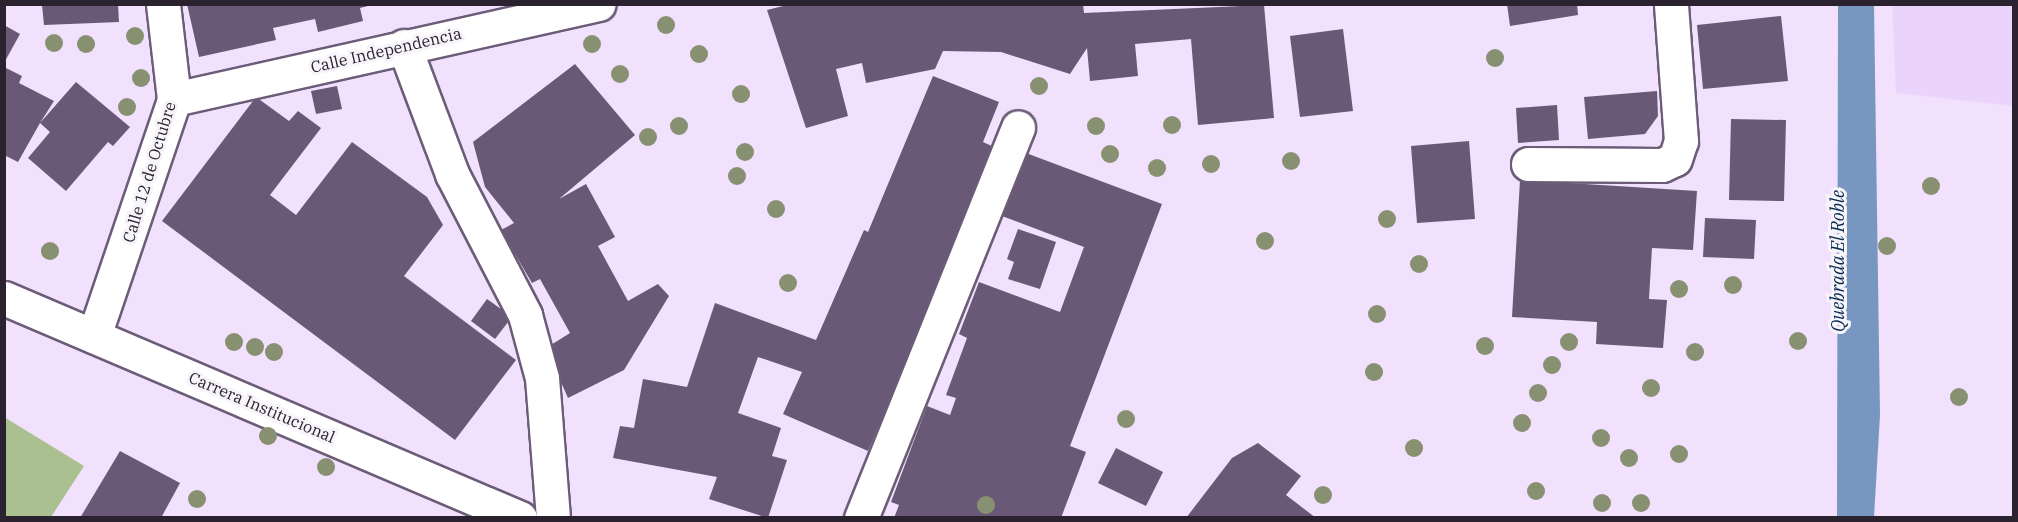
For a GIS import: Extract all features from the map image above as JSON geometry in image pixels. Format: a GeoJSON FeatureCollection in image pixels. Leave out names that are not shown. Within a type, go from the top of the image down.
{"type":"FeatureCollection","features":[{"type":"Feature","properties":{"kind":"street","name":"Calle 12 de Octubre"},"geometry":{"type":"LineString","coordinates":[[94,336],[174,99],[163,4]]}},
{"type":"Feature","properties":{"kind":"street","name":"Calle Independencia"},"geometry":{"type":"LineString","coordinates":[[174,99],[598,4]]}},
{"type":"Feature","properties":{"kind":"street"},"geometry":{"type":"LineString","coordinates":[[1528,164],[1662,165],[1675,159],[1681,141],[1671,4]]}},
{"type":"Feature","properties":{"kind":"street"},"geometry":{"type":"LineString","coordinates":[[404,46],[452,174],[525,315],[542,378],[553,518]]}},
{"type":"Feature","properties":{"kind":"street"},"geometry":{"type":"LineString","coordinates":[[861,518],[1018,127]]}},
{"type":"Feature","properties":{"kind":"street","name":"Carrera Institucional"},"geometry":{"type":"LineString","coordinates":[[4,298],[520,518]]}},
{"type":"Feature","properties":{"kind":"shaded area"},"geometry":{"type":"Polygon","coordinates":[[[1892,5],[2013,5],[2013,106],[1896,93],[1892,5]]]}},
{"type":"Feature","properties":{"kind":"green space"},"geometry":{"type":"Polygon","coordinates":[[[4,417],[84,466],[51,517],[5,517],[4,417]]]}},
{"type":"Feature","properties":{"kind":"water","name":"Quebrada El Roble"},"geometry":{"type":"Polygon","coordinates":[[[1838,5],[1874,5],[1880,415],[1874,517],[1837,517],[1838,5]]]}},
{"type":"Feature","properties":{"kind":"building"},"geometry":{"type":"Polygon","coordinates":[[[187,4],[372,5],[360,8],[363,21],[318,32],[315,19],[273,28],[276,40],[199,57],[187,4]]]}},
{"type":"Feature","properties":{"kind":"building"},"geometry":{"type":"Polygon","coordinates":[[[791,4],[1083,4],[1084,13],[1264,5],[1274,118],[1198,125],[1191,39],[1135,44],[1138,76],[1090,81],[1087,48],[1070,74],[1001,52],[943,51],[935,69],[866,83],[862,63],[836,69],[848,116],[806,128],[767,10],[791,4]]]}},
{"type":"Feature","properties":{"kind":"building"},"geometry":{"type":"Polygon","coordinates":[[[1507,4],[1577,4],[1578,15],[1510,26],[1507,4]]]}},
{"type":"Feature","properties":{"kind":"building"},"geometry":{"type":"Polygon","coordinates":[[[42,5],[118,5],[119,22],[44,25],[42,5]]]}},
{"type":"Feature","properties":{"kind":"building"},"geometry":{"type":"Polygon","coordinates":[[[1781,16],[1788,81],[1703,89],[1697,25],[1781,16]]]}},
{"type":"Feature","properties":{"kind":"building"},"geometry":{"type":"Polygon","coordinates":[[[4,25],[20,34],[4,63],[4,25]]]}},
{"type":"Feature","properties":{"kind":"building"},"geometry":{"type":"Polygon","coordinates":[[[1343,29],[1353,111],[1300,117],[1290,36],[1343,29]]]}},
{"type":"Feature","properties":{"kind":"building"},"geometry":{"type":"Polygon","coordinates":[[[575,64],[635,135],[559,199],[586,184],[615,237],[598,246],[628,301],[658,284],[669,296],[624,370],[568,398],[546,348],[570,333],[540,279],[532,283],[501,230],[514,223],[485,187],[473,142],[575,64]]]}},
{"type":"Feature","properties":{"kind":"building"},"geometry":{"type":"Polygon","coordinates":[[[4,67],[22,76],[19,83],[54,101],[18,162],[4,155],[4,67]]]}},
{"type":"Feature","properties":{"kind":"building"},"geometry":{"type":"Polygon","coordinates":[[[933,76],[999,102],[983,142],[996,148],[868,451],[783,414],[802,372],[758,357],[738,413],[781,428],[772,456],[787,460],[768,518],[709,499],[717,477],[613,458],[620,426],[634,428],[643,379],[687,387],[715,303],[816,340],[864,230],[868,232],[933,76]]]}},
{"type":"Feature","properties":{"kind":"building"},"geometry":{"type":"Polygon","coordinates":[[[76,82],[130,127],[113,146],[108,142],[66,191],[28,158],[50,132],[40,123],[76,82]]]}},
{"type":"Feature","properties":{"kind":"building"},"geometry":{"type":"Polygon","coordinates":[[[337,86],[342,109],[316,114],[311,91],[337,86]]]}},
{"type":"Feature","properties":{"kind":"building"},"geometry":{"type":"Polygon","coordinates":[[[1657,91],[1658,116],[1645,134],[1588,139],[1584,97],[1657,91]]]}},
{"type":"Feature","properties":{"kind":"building"},"geometry":{"type":"Polygon","coordinates":[[[256,97],[289,121],[298,111],[321,128],[270,195],[296,215],[352,142],[427,197],[443,225],[404,276],[516,360],[455,440],[162,221],[256,97]]]}},
{"type":"Feature","properties":{"kind":"building"},"geometry":{"type":"Polygon","coordinates":[[[1557,105],[1559,140],[1518,143],[1516,108],[1557,105]]]}},
{"type":"Feature","properties":{"kind":"building"},"geometry":{"type":"Polygon","coordinates":[[[1731,119],[1786,120],[1784,201],[1729,200],[1731,119]]]}},
{"type":"Feature","properties":{"kind":"building"},"geometry":{"type":"Polygon","coordinates":[[[1469,141],[1475,219],[1417,223],[1411,146],[1469,141]]]}},
{"type":"Feature","properties":{"kind":"building"},"geometry":{"type":"Polygon","coordinates":[[[1026,153],[1162,204],[1070,446],[1086,452],[1061,518],[894,518],[899,505],[891,502],[927,406],[950,415],[956,398],[946,395],[967,338],[959,334],[979,282],[1060,312],[1084,247],[1002,216],[1026,153]]]}},
{"type":"Feature","properties":{"kind":"building"},"geometry":{"type":"Polygon","coordinates":[[[1520,180],[1697,191],[1693,250],[1652,248],[1649,299],[1667,300],[1663,348],[1596,344],[1597,322],[1512,317],[1520,180]]]}},
{"type":"Feature","properties":{"kind":"building"},"geometry":{"type":"Polygon","coordinates":[[[1705,218],[1756,220],[1754,259],[1703,257],[1705,218]]]}},
{"type":"Feature","properties":{"kind":"building"},"geometry":{"type":"Polygon","coordinates":[[[1018,229],[1056,242],[1040,289],[1008,279],[1014,262],[1007,259],[1018,229]]]}},
{"type":"Feature","properties":{"kind":"building"},"geometry":{"type":"Polygon","coordinates":[[[487,299],[512,317],[495,339],[471,321],[487,299]]]}},
{"type":"Feature","properties":{"kind":"building"},"geometry":{"type":"Polygon","coordinates":[[[1258,443],[1301,476],[1286,495],[1316,518],[1186,518],[1232,458],[1258,443]]]}},
{"type":"Feature","properties":{"kind":"building"},"geometry":{"type":"Polygon","coordinates":[[[1116,448],[1163,472],[1146,506],[1098,483],[1116,448]]]}},
{"type":"Feature","properties":{"kind":"building"},"geometry":{"type":"Polygon","coordinates":[[[120,451],[180,483],[161,518],[80,518],[120,451]]]}}]}
